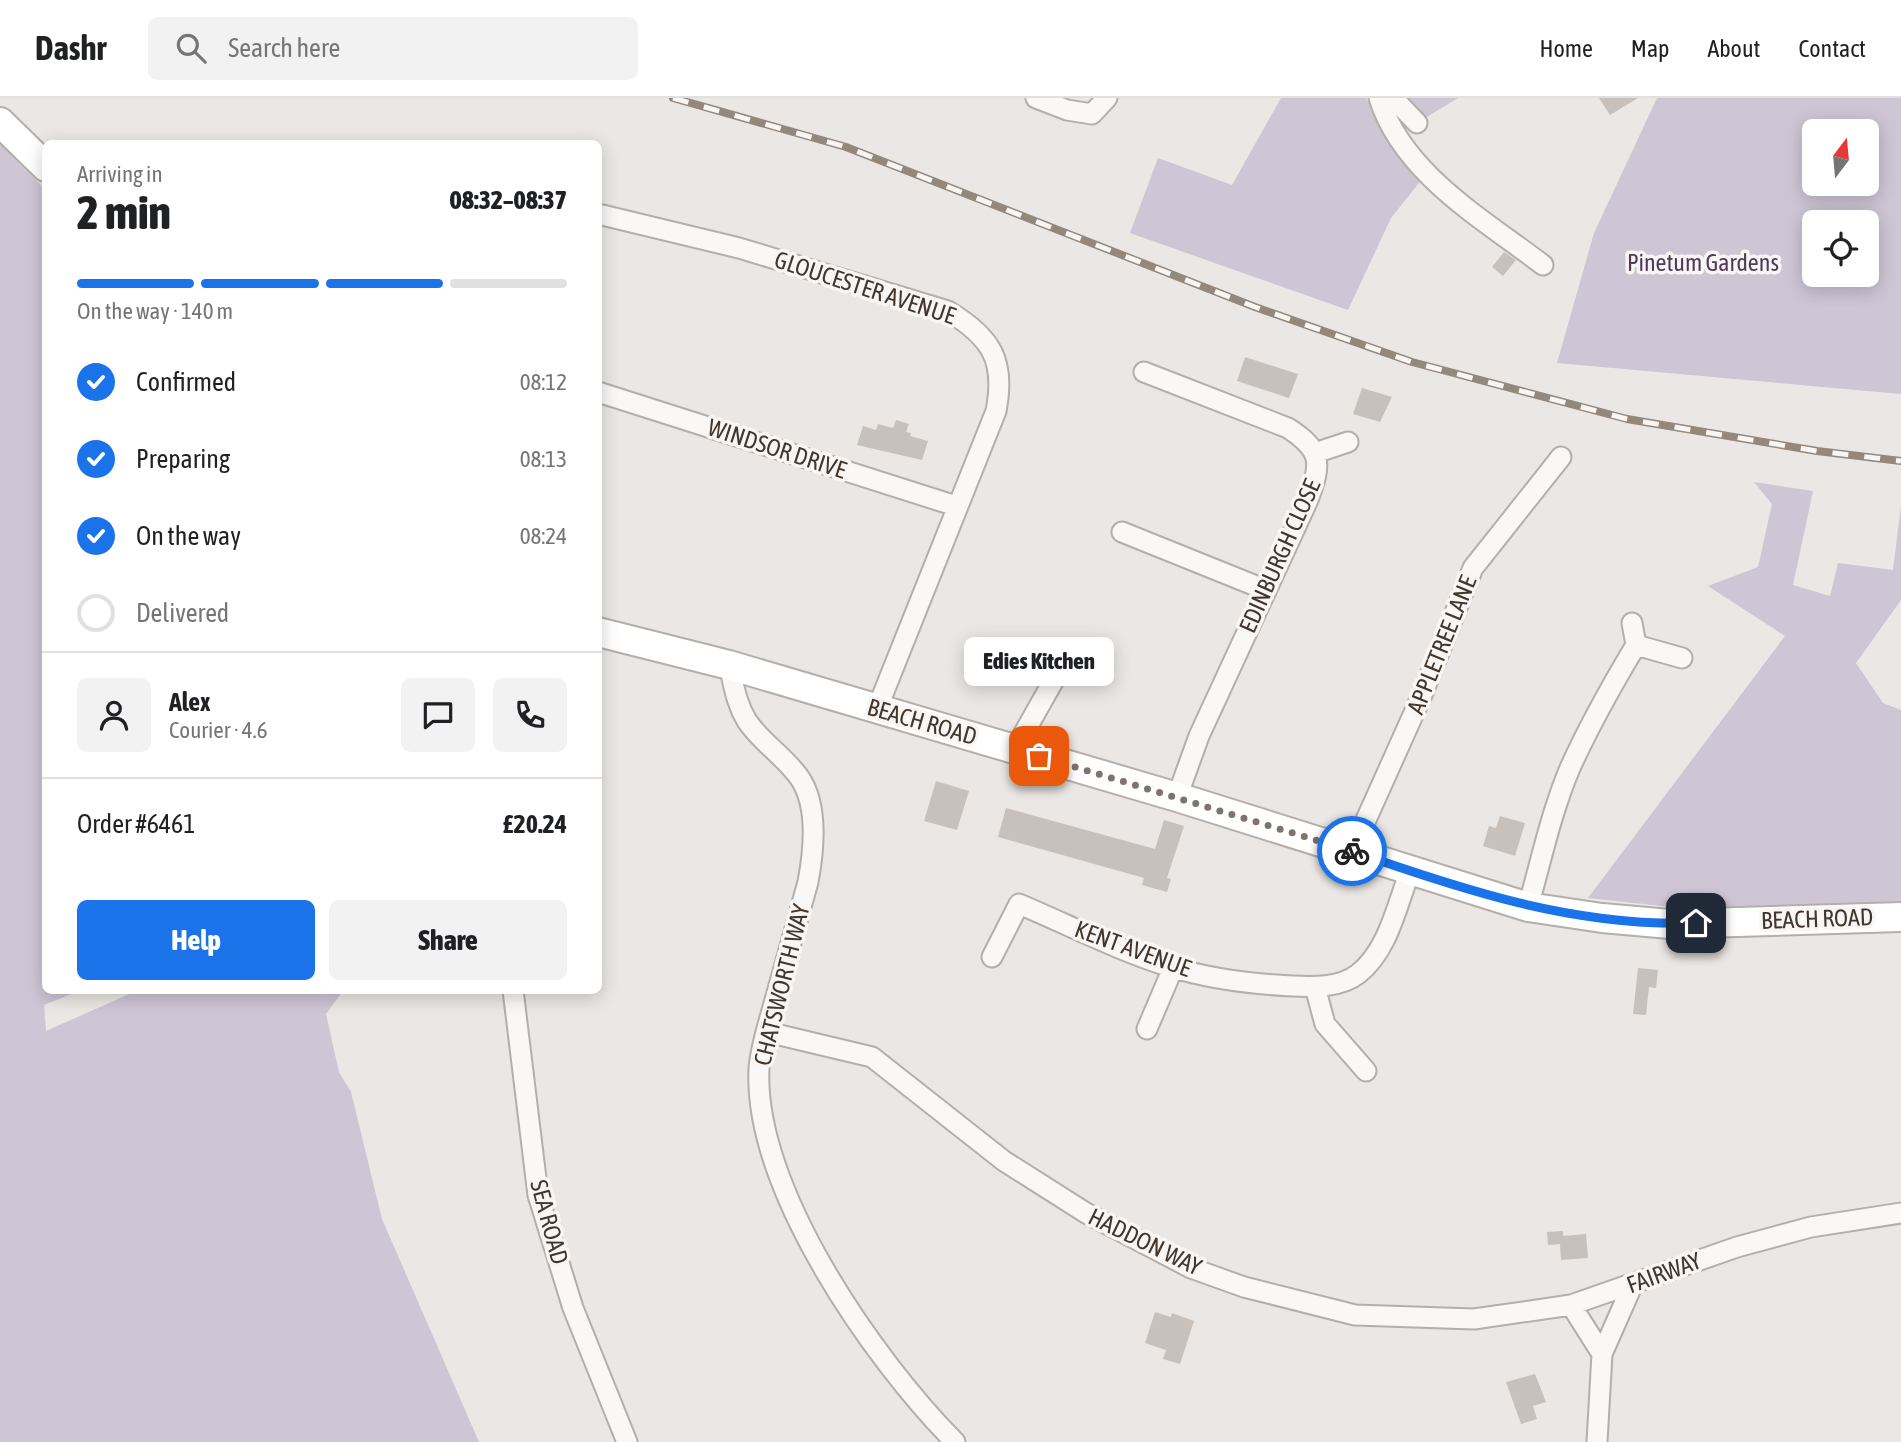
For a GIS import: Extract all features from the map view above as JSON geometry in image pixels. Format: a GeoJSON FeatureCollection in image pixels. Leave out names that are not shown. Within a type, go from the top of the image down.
{"type":"FeatureCollection","features":[{"type":"Feature","properties":{"kind":"street"},"geometry":{"type":"LineString","coordinates":[[1036,98],[1067,110],[1092,114],[1107,98]]}},
{"type":"Feature","properties":{"kind":"street"},"geometry":{"type":"LineString","coordinates":[[1379,98],[1385,119],[1407,151],[1435,182],[1542,265]]}},
{"type":"Feature","properties":{"kind":"street"},"geometry":{"type":"LineString","coordinates":[[1394,98],[1417,123]]}},
{"type":"Feature","properties":{"kind":"street"},"geometry":{"type":"LineString","coordinates":[[0,122],[42,163]]}},
{"type":"Feature","properties":{"kind":"street","name":"GLOUCESTER AVENUE"},"geometry":{"type":"LineString","coordinates":[[602,215],[752,252],[948,311],[972,326],[989,345],[997,363],[999,395],[996,411],[877,709]]}},
{"type":"Feature","properties":{"kind":"street","name":"EDINBURGH CLOSE"},"geometry":{"type":"LineString","coordinates":[[1144,372],[1288,428],[1307,440],[1318,458],[1317,478],[1199,736],[1177,797]]}},
{"type":"Feature","properties":{"kind":"street","name":"WINDSOR DRIVE"},"geometry":{"type":"LineString","coordinates":[[602,393],[957,506]]}},
{"type":"Feature","properties":{"kind":"street"},"geometry":{"type":"LineString","coordinates":[[1315,453],[1348,442]]}},
{"type":"Feature","properties":{"kind":"street","name":"APPLETREE LANE"},"geometry":{"type":"LineString","coordinates":[[1352,851],[1422,695],[1473,568],[1561,457]]}},
{"type":"Feature","properties":{"kind":"street"},"geometry":{"type":"LineString","coordinates":[[1122,532],[1266,590]]}},
{"type":"Feature","properties":{"kind":"street"},"geometry":{"type":"LineString","coordinates":[[1528,907],[1554,813],[1570,770],[1588,730],[1636,645],[1632,624]]}},
{"type":"Feature","properties":{"kind":"street","name":"BEACH ROAD"},"geometry":{"type":"LineString","coordinates":[[602,633],[729,665],[1015,749],[1528,907],[1602,918],[1670,924],[1901,917]]}},
{"type":"Feature","properties":{"kind":"street"},"geometry":{"type":"LineString","coordinates":[[1636,645],[1682,658]]}},
{"type":"Feature","properties":{"kind":"street","name":"CHATSWORTH WAY"},"geometry":{"type":"LineString","coordinates":[[729,665],[734,696],[748,723],[799,777],[808,796],[812,815],[812,857],[808,882],[760,1064],[759,1108],[784,1189],[814,1249],[848,1306],[894,1371],[955,1442]]}},
{"type":"Feature","properties":{"kind":"street"},"geometry":{"type":"LineString","coordinates":[[1015,749],[1055,678]]}},
{"type":"Feature","properties":{"kind":"street","name":"KENT AVENUE"},"geometry":{"type":"LineString","coordinates":[[992,957],[1019,904],[1173,968],[1247,984],[1315,987],[1335,984],[1356,976],[1372,961],[1382,946],[1410,871]]}},
{"type":"Feature","properties":{"kind":"street"},"geometry":{"type":"LineString","coordinates":[[1147,1029],[1173,968]]}},
{"type":"Feature","properties":{"kind":"street"},"geometry":{"type":"LineString","coordinates":[[1315,987],[1325,1024],[1366,1071]]}},
{"type":"Feature","properties":{"kind":"street","name":"SEA ROAD"},"geometry":{"type":"LineString","coordinates":[[513,994],[538,1195],[573,1308],[627,1442]]}},
{"type":"Feature","properties":{"kind":"street","name":"HADDON WAY"},"geometry":{"type":"LineString","coordinates":[[767,1032],[872,1057],[1004,1161],[1086,1213],[1191,1268],[1244,1287],[1356,1315],[1415,1319],[1474,1319],[1571,1305]]}},
{"type":"Feature","properties":{"kind":"street","name":"FAIRWAY"},"geometry":{"type":"LineString","coordinates":[[1571,1305],[1632,1286],[1737,1247],[1811,1227],[1901,1213]]}},
{"type":"Feature","properties":{"kind":"street"},"geometry":{"type":"LineString","coordinates":[[1597,1442],[1602,1354],[1632,1286]]}},
{"type":"Feature","properties":{"kind":"street"},"geometry":{"type":"LineString","coordinates":[[1571,1305],[1602,1354]]}},
{"type":"Feature","properties":{"kind":"green space"},"geometry":{"type":"Polygon","coordinates":[[[1281,98],[1366,98],[1379,121],[1423,178],[1391,218],[1348,310],[1130,233],[1158,158],[1232,185],[1281,98]]]}},
{"type":"Feature","properties":{"kind":"green space"},"geometry":{"type":"Polygon","coordinates":[[[1393,98],[1458,98],[1417,123],[1393,98]]]}},
{"type":"Feature","properties":{"kind":"green space","name":"Pinetum Gardens"},"geometry":{"type":"Polygon","coordinates":[[[1657,98],[1901,98],[1901,394],[1557,363],[1594,233],[1657,98]]]}},
{"type":"Feature","properties":{"kind":"green space"},"geometry":{"type":"Polygon","coordinates":[[[0,144],[42,186],[42,994],[72,994],[44,1005],[46,1031],[129,994],[341,994],[326,1014],[339,1072],[351,1092],[382,1219],[479,1442],[0,1442],[0,144]]]}},
{"type":"Feature","properties":{"kind":"green space"},"geometry":{"type":"Polygon","coordinates":[[[1754,482],[1813,491],[1793,585],[1830,596],[1838,563],[1893,570],[1901,506],[1901,600],[1856,663],[1883,703],[1901,710],[1901,901],[1782,907],[1662,906],[1588,898],[1785,636],[1708,586],[1758,567],[1772,504],[1754,482]]]}},
{"type":"Feature","properties":{"kind":"building"},"geometry":{"type":"Polygon","coordinates":[[[1599,98],[1638,98],[1610,115],[1599,98]]]}},
{"type":"Feature","properties":{"kind":"building"},"geometry":{"type":"Polygon","coordinates":[[[1504,252],[1516,260],[1503,276],[1492,267],[1504,252]]]}},
{"type":"Feature","properties":{"kind":"building"},"geometry":{"type":"Polygon","coordinates":[[[1245,357],[1298,374],[1289,398],[1237,381],[1245,357]]]}},
{"type":"Feature","properties":{"kind":"building"},"geometry":{"type":"Polygon","coordinates":[[[1362,388],[1392,397],[1380,422],[1353,414],[1362,388]]]}},
{"type":"Feature","properties":{"kind":"building"},"geometry":{"type":"Polygon","coordinates":[[[896,420],[909,424],[906,432],[911,433],[910,436],[928,441],[922,460],[857,445],[863,426],[876,430],[878,424],[893,428],[896,420]]]}},
{"type":"Feature","properties":{"kind":"building"},"geometry":{"type":"Polygon","coordinates":[[[936,781],[969,791],[957,830],[924,821],[936,781]]]}},
{"type":"Feature","properties":{"kind":"building"},"geometry":{"type":"Polygon","coordinates":[[[1006,808],[1155,849],[1164,820],[1184,826],[1167,878],[1171,879],[1167,892],[1142,885],[1144,878],[998,837],[1006,808]]]}},
{"type":"Feature","properties":{"kind":"building"},"geometry":{"type":"Polygon","coordinates":[[[1500,816],[1525,823],[1515,856],[1483,846],[1489,826],[1496,828],[1500,816]]]}},
{"type":"Feature","properties":{"kind":"building"},"geometry":{"type":"Polygon","coordinates":[[[1638,968],[1658,970],[1656,988],[1649,987],[1646,1015],[1633,1014],[1638,968]]]}},
{"type":"Feature","properties":{"kind":"building"},"geometry":{"type":"Polygon","coordinates":[[[1563,1231],[1563,1236],[1586,1234],[1588,1258],[1561,1260],[1560,1244],[1548,1245],[1547,1232],[1563,1231]]]}},
{"type":"Feature","properties":{"kind":"building"},"geometry":{"type":"Polygon","coordinates":[[[1155,1312],[1171,1317],[1172,1313],[1194,1321],[1180,1364],[1163,1359],[1166,1350],[1145,1343],[1155,1312]]]}},
{"type":"Feature","properties":{"kind":"building"},"geometry":{"type":"Polygon","coordinates":[[[1535,1374],[1546,1402],[1533,1406],[1537,1419],[1521,1424],[1506,1382],[1535,1374]]]}},
{"type":"Feature","properties":{"kind":"railway"},"geometry":{"type":"LineString","coordinates":[[673,98],[846,147],[1255,307],[1412,362],[1627,419],[1817,451],[1901,461]]}},
{"type":"Feature","properties":{"kind":"way so far"},"geometry":{"type":"LineString","coordinates":[[1039,756],[1352,851]]}},
{"type":"Feature","properties":{"kind":"place","name":"Edies Kitchen"},"geometry":{"type":"Point","coordinates":[1039,756]}},
{"type":"Feature","properties":{"kind":"route"},"geometry":{"type":"LineString","coordinates":[[1352,851],[1528,907],[1602,918],[1670,924],[1696,923]]}}]}
